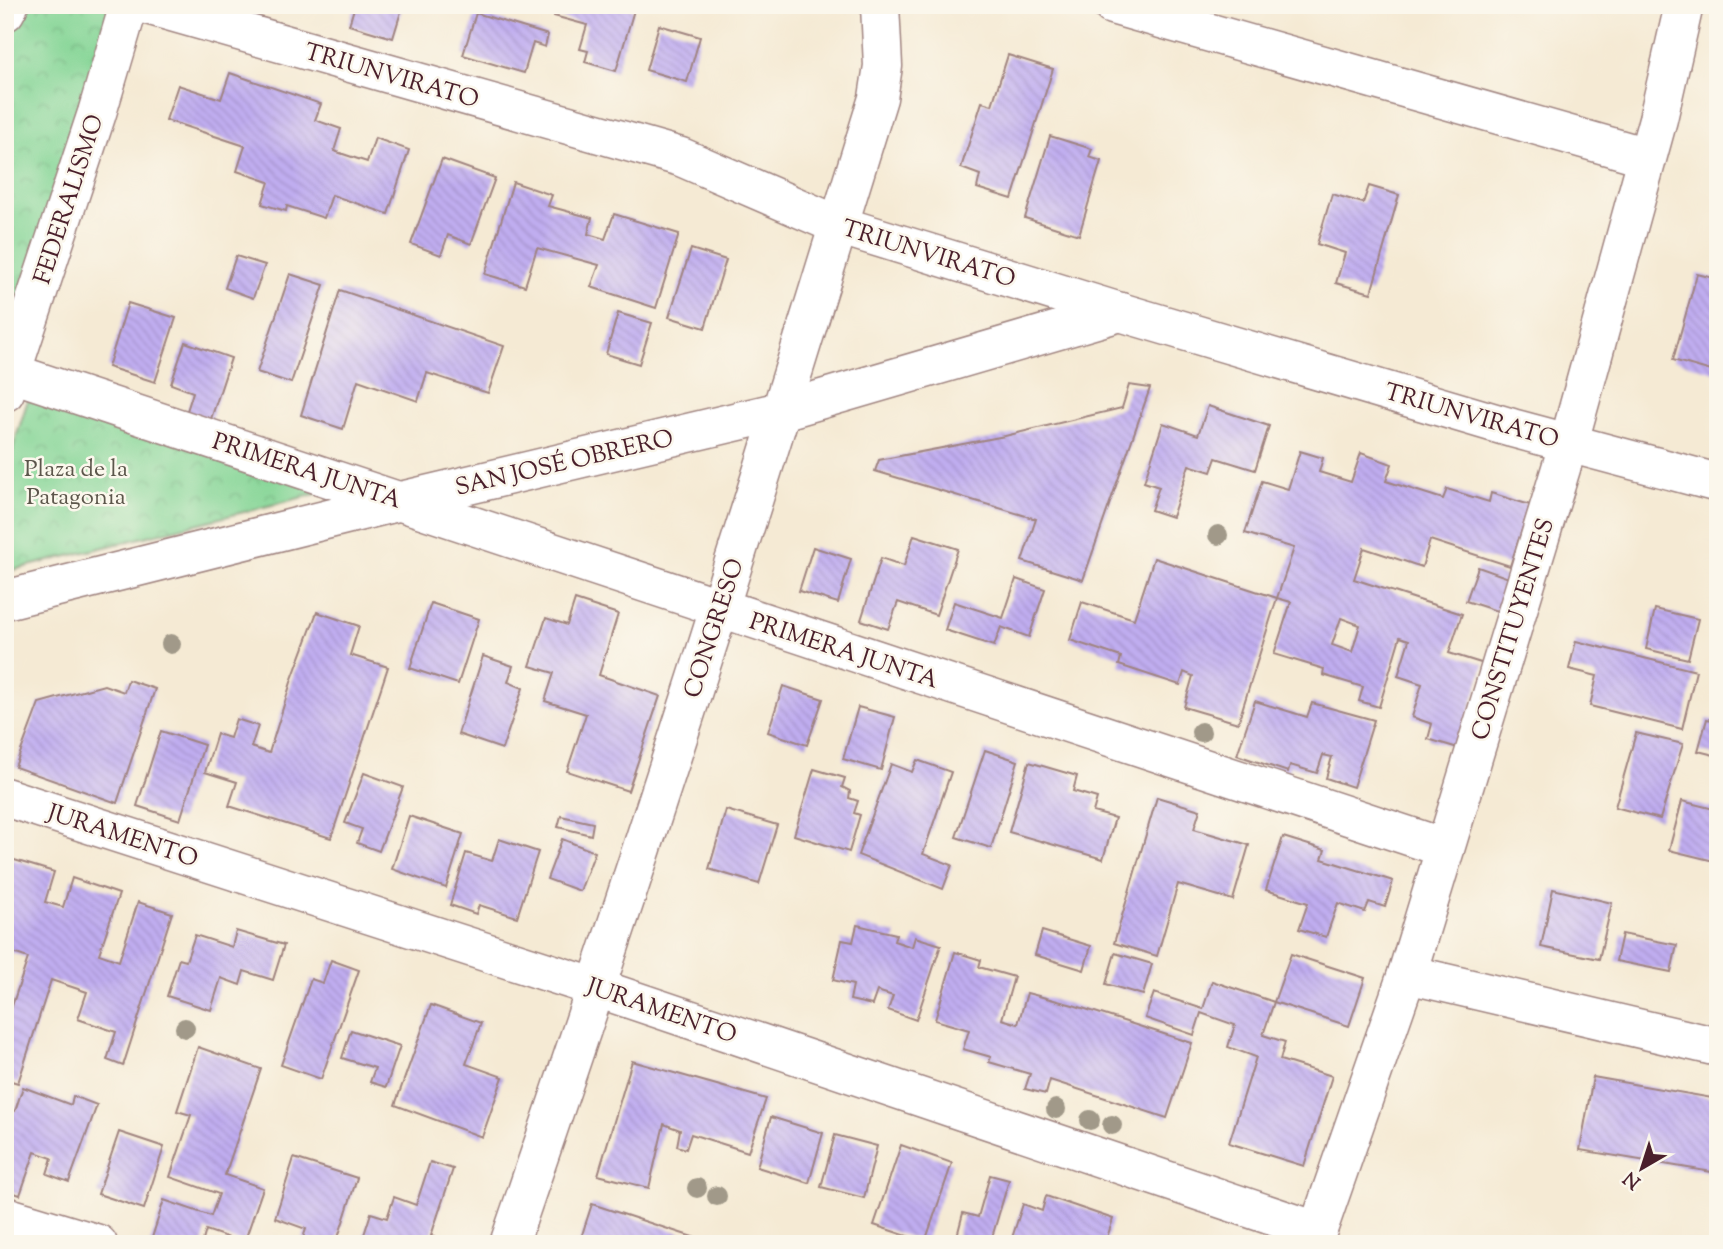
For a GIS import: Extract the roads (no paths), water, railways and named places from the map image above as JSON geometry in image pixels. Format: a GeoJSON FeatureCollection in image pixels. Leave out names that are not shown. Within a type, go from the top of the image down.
{"type":"FeatureCollection","features":[{"type":"Feature","properties":{"kind":"street"},"geometry":{"type":"LineString","coordinates":[[5,12],[9,5]]}},
{"type":"Feature","properties":{"kind":"street","name":"FEDERALISMO"},"geometry":{"type":"LineString","coordinates":[[7,379],[97,113],[129,5]]}},
{"type":"Feature","properties":{"kind":"street","name":"TRIUNVIRATO"},"geometry":{"type":"LineString","coordinates":[[147,5],[681,157],[838,225],[1120,312],[1513,428],[1718,483]]}},
{"type":"Feature","properties":{"kind":"street","name":"CONGRESO"},"geometry":{"type":"LineString","coordinates":[[509,1244],[597,988],[720,609],[878,98],[883,66],[880,5]]}},
{"type":"Feature","properties":{"kind":"street"},"geometry":{"type":"LineString","coordinates":[[1112,5],[1184,16],[1647,157]]}},
{"type":"Feature","properties":{"kind":"street","name":"CONSTITUYENTES"},"geometry":{"type":"LineString","coordinates":[[1315,1237],[1406,974],[1569,442],[1647,157],[1684,5]]}},
{"type":"Feature","properties":{"kind":"street","name":"SAN JOSÉ OBRERO"},"geometry":{"type":"LineString","coordinates":[[5,600],[401,501],[781,411],[1120,312]]}},
{"type":"Feature","properties":{"kind":"street","name":"PRIMERA JUNTA"},"geometry":{"type":"LineString","coordinates":[[7,379],[401,501],[1445,848]]}},
{"type":"Feature","properties":{"kind":"street","name":"JURAMENTO"},"geometry":{"type":"LineString","coordinates":[[5,797],[597,988],[1315,1237]]}},
{"type":"Feature","properties":{"kind":"street"},"geometry":{"type":"LineString","coordinates":[[1406,974],[1718,1047]]}},
{"type":"Feature","properties":{"kind":"street"},"geometry":{"type":"LineString","coordinates":[[5,1216],[98,1244]]}},
{"type":"Feature","properties":{"kind":"park label","name":"Plaza de la Patagonia"},"geometry":{"type":"Point","coordinates":[76,482]}}]}
